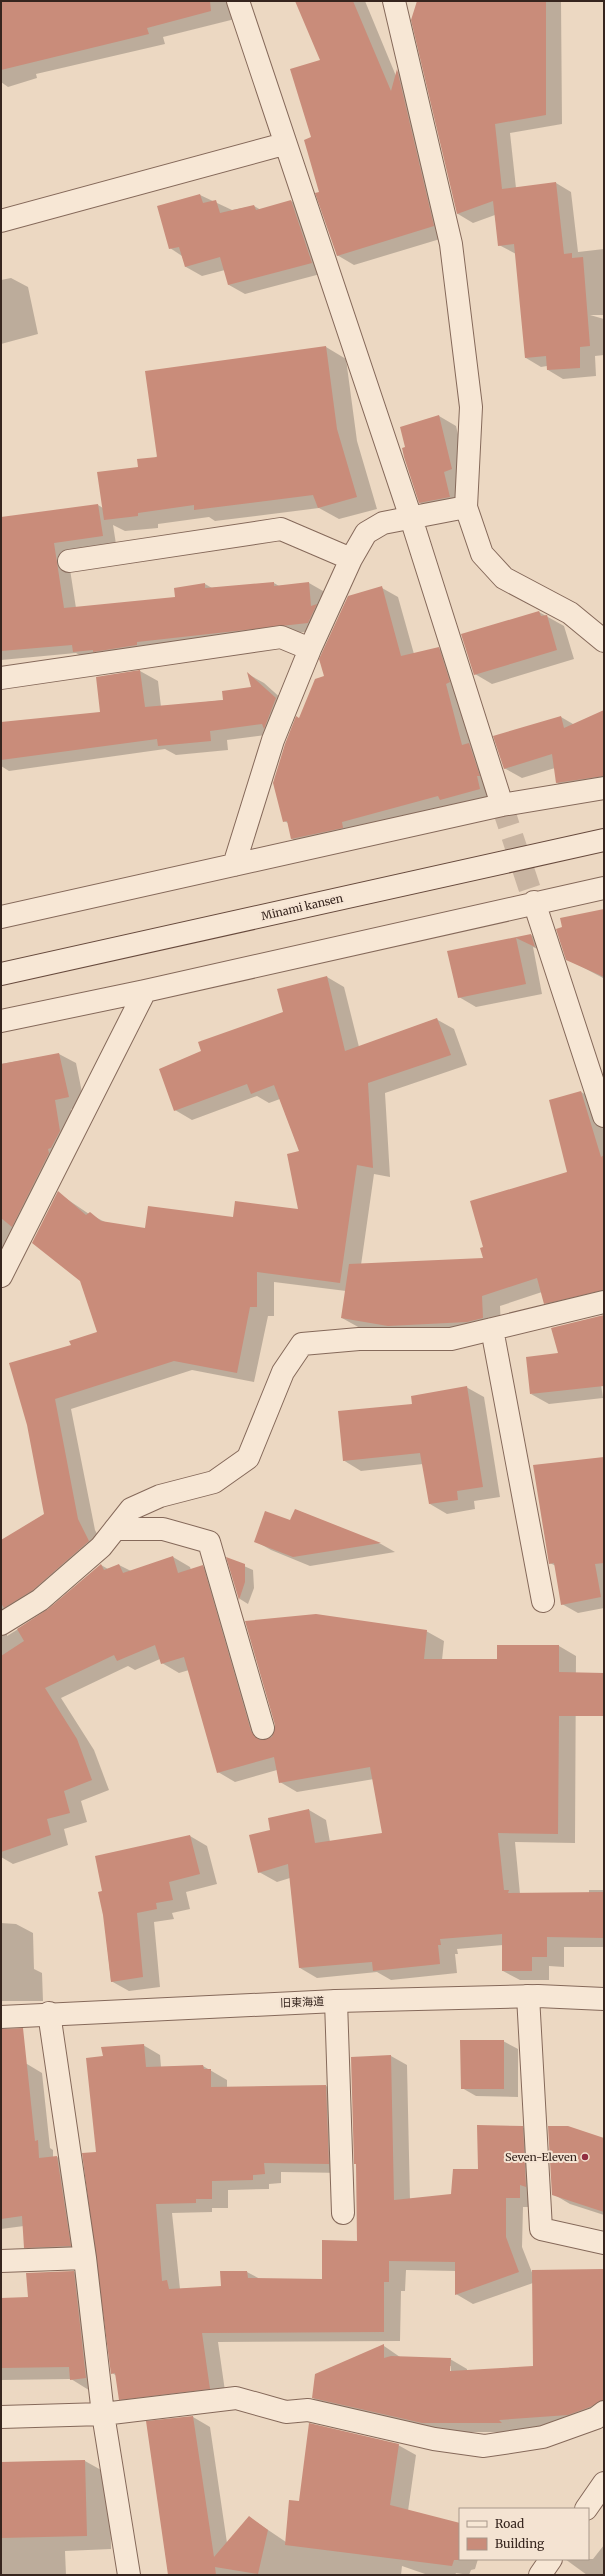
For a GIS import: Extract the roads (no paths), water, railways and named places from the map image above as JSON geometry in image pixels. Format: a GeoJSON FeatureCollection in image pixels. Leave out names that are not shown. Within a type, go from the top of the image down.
{"type":"FeatureCollection","features":[{"type":"Feature","properties":{"kind":"street"},"geometry":{"type":"LineString","coordinates":[[238,1],[284,144],[411,518],[502,805]]}},
{"type":"Feature","properties":{"kind":"street"},"geometry":{"type":"LineString","coordinates":[[394,1],[451,244],[471,408],[466,507],[482,554],[504,578],[570,613],[604,641]]}},
{"type":"Feature","properties":{"kind":"street"},"geometry":{"type":"LineString","coordinates":[[1,221],[284,144]]}},
{"type":"Feature","properties":{"kind":"street"},"geometry":{"type":"LineString","coordinates":[[234,865],[273,740],[310,649],[351,559],[366,533],[383,522],[466,507]]}},
{"type":"Feature","properties":{"kind":"street"},"geometry":{"type":"LineString","coordinates":[[69,561],[281,528],[351,559]]}},
{"type":"Feature","properties":{"kind":"street"},"geometry":{"type":"LineString","coordinates":[[1,678],[281,637],[310,649]]}},
{"type":"Feature","properties":{"kind":"street"},"geometry":{"type":"LineString","coordinates":[[1,917],[502,805],[604,788]]}},
{"type":"Feature","properties":{"kind":"street","name":"Minami kansen"},"geometry":{"type":"LineString","coordinates":[[1,974],[604,840]]}},
{"type":"Feature","properties":{"kind":"street"},"geometry":{"type":"LineString","coordinates":[[1,1021],[145,991],[534,902],[604,888]]}},
{"type":"Feature","properties":{"kind":"street"},"geometry":{"type":"LineString","coordinates":[[534,902],[604,1116]]}},
{"type":"Feature","properties":{"kind":"street"},"geometry":{"type":"LineString","coordinates":[[1,1276],[145,991]]}},
{"type":"Feature","properties":{"kind":"street"},"geometry":{"type":"LineString","coordinates":[[1,1624],[40,1600],[101,1547],[131,1509],[160,1496],[214,1482],[248,1458],[283,1372],[302,1344],[359,1339],[451,1339],[604,1302]]}},
{"type":"Feature","properties":{"kind":"street"},"geometry":{"type":"LineString","coordinates":[[492,1329],[543,1601]]}},
{"type":"Feature","properties":{"kind":"street"},"geometry":{"type":"LineString","coordinates":[[115,1528],[163,1528],[209,1542],[263,1728]]}},
{"type":"Feature","properties":{"kind":"street"},"geometry":{"type":"LineString","coordinates":[[528,1996],[541,2229],[604,2244]]}},
{"type":"Feature","properties":{"kind":"street","name":"旧東海道"},"geometry":{"type":"LineString","coordinates":[[1,2017],[49,2013],[336,2001],[528,1996],[604,2000]]}},
{"type":"Feature","properties":{"kind":"street"},"geometry":{"type":"LineString","coordinates":[[336,2001],[343,2213]]}},
{"type":"Feature","properties":{"kind":"street"},"geometry":{"type":"LineString","coordinates":[[49,2013],[85,2258],[103,2414],[129,2575]]}},
{"type":"Feature","properties":{"kind":"street"},"geometry":{"type":"LineString","coordinates":[[1,2261],[85,2258]]}},
{"type":"Feature","properties":{"kind":"street"},"geometry":{"type":"LineString","coordinates":[[1,2417],[103,2414],[236,2398],[286,2412],[308,2410],[434,2439],[484,2446],[543,2437],[596,2418],[604,2412]]}},
{"type":"Feature","properties":{"kind":"street"},"geometry":{"type":"LineString","coordinates":[[587,2508],[604,2483]]}},
{"type":"Feature","properties":{"kind":"street"},"geometry":{"type":"LineString","coordinates":[[540,2575],[550,2560]]}},
{"type":"Feature","properties":{"kind":"tunnel"},"geometry":{"type":"LineString","coordinates":[[502,805],[534,902]]}},
{"type":"Feature","properties":{"kind":"place","name":"Seven-Eleven"},"geometry":{"type":"Point","coordinates":[585,2157]}}]}
